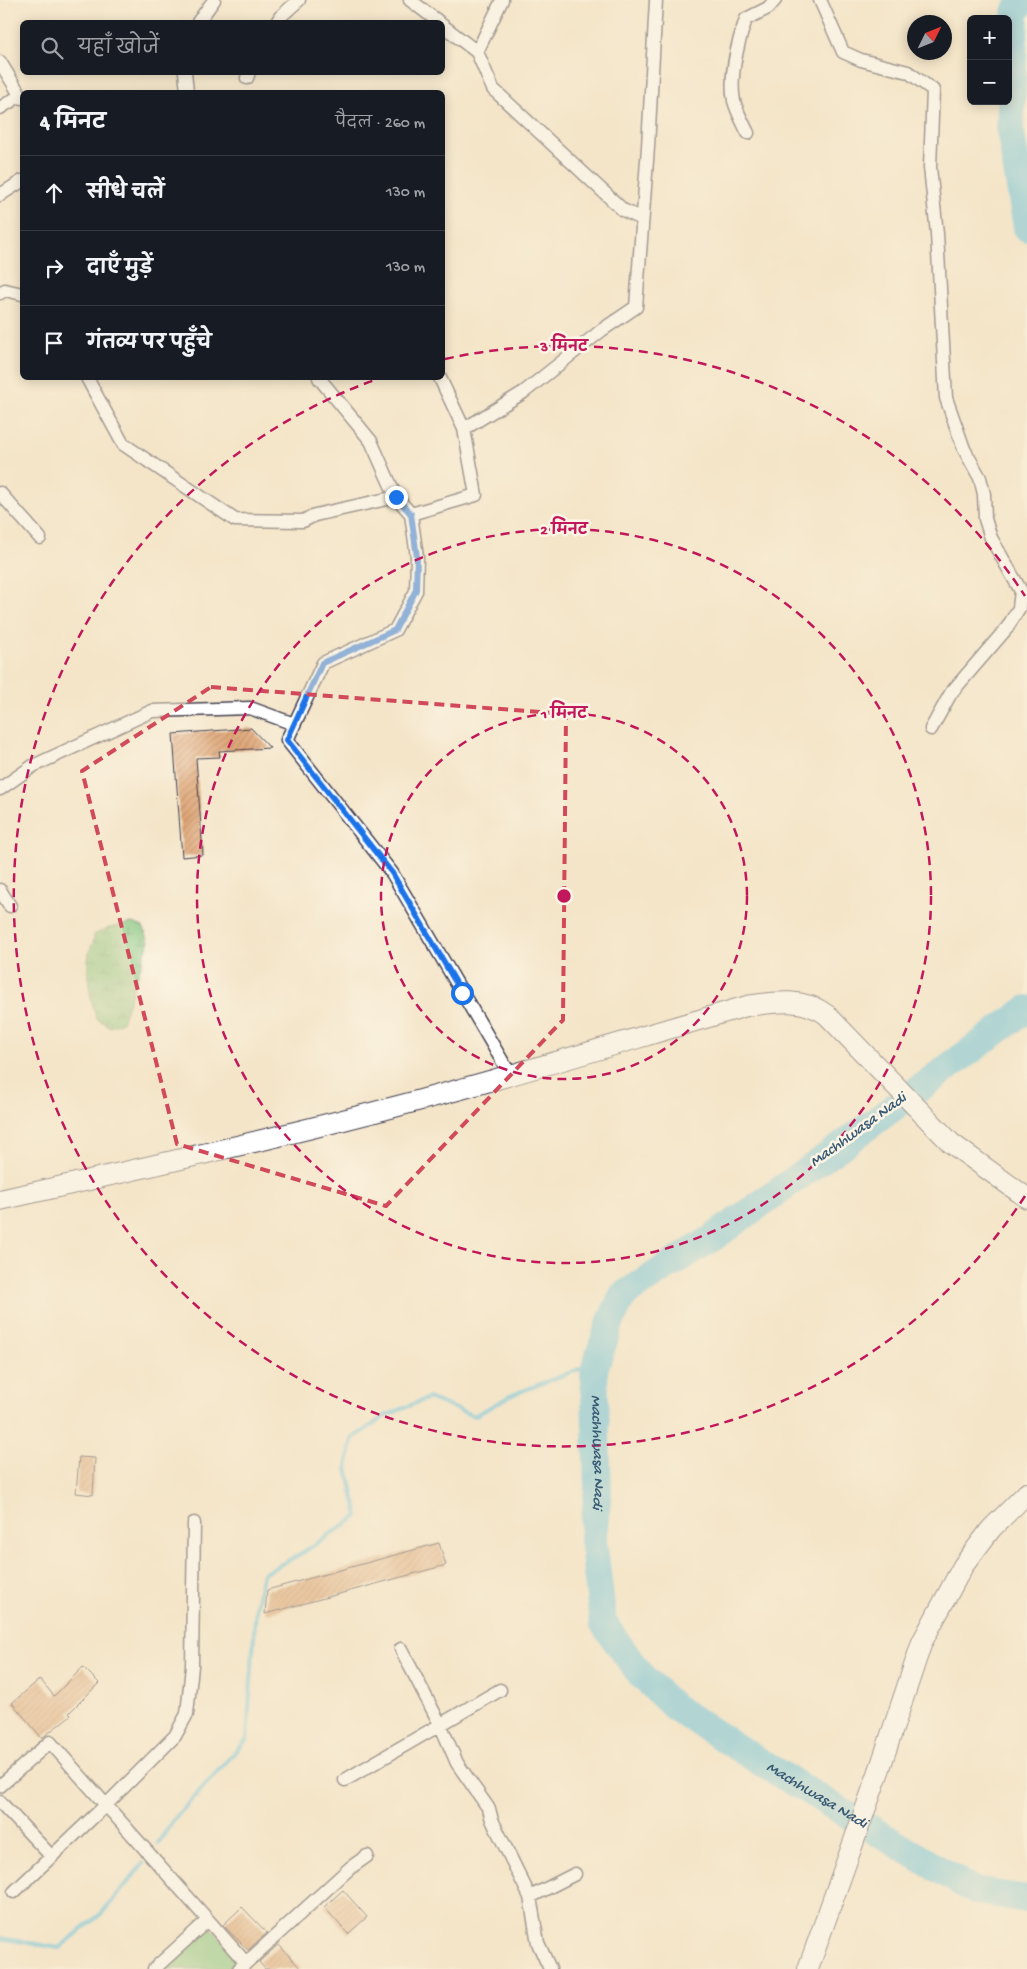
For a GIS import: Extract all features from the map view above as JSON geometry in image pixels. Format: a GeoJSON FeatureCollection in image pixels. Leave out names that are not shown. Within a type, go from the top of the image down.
{"type":"FeatureCollection","features":[{"type":"Feature","properties":{"kind":"main road"},"geometry":{"type":"LineString","coordinates":[[0,1200],[333,1123],[510,1076],[747,1006],[779,1002],[801,1003],[818,1008],[827,1015],[951,1143],[1027,1198]]}},
{"type":"Feature","properties":{"kind":"main road"},"geometry":{"type":"LineString","coordinates":[[808,1969],[879,1771],[922,1642],[963,1566],[991,1529],[1027,1493]]}},
{"type":"Feature","properties":{"kind":"street"},"geometry":{"type":"LineString","coordinates":[[199,20],[214,0]]}},
{"type":"Feature","properties":{"kind":"street"},"geometry":{"type":"LineString","coordinates":[[278,20],[299,0]]}},
{"type":"Feature","properties":{"kind":"street"},"geometry":{"type":"LineString","coordinates":[[410,0],[436,20]]}},
{"type":"Feature","properties":{"kind":"street"},"geometry":{"type":"LineString","coordinates":[[477,52],[502,0]]}},
{"type":"Feature","properties":{"kind":"street"},"geometry":{"type":"LineString","coordinates":[[464,429],[524,392],[602,330],[636,306],[656,0]]}},
{"type":"Feature","properties":{"kind":"street"},"geometry":{"type":"LineString","coordinates":[[748,133],[734,100],[734,71],[740,37],[746,19],[768,8],[775,0]]}},
{"type":"Feature","properties":{"kind":"street"},"geometry":{"type":"LineString","coordinates":[[820,0],[843,52],[861,60],[908,72],[933,90],[930,167],[937,234],[946,398],[964,449],[980,478],[984,494],[985,519],[991,538],[1021,591],[1019,608],[1008,628],[951,693],[931,729]]}},
{"type":"Feature","properties":{"kind":"street"},"geometry":{"type":"LineString","coordinates":[[445,27],[477,52],[493,90],[623,210],[642,219]]}},
{"type":"Feature","properties":{"kind":"street"},"geometry":{"type":"LineString","coordinates":[[0,62],[20,93]]}},
{"type":"Feature","properties":{"kind":"street"},"geometry":{"type":"LineString","coordinates":[[185,75],[188,90]]}},
{"type":"Feature","properties":{"kind":"street"},"geometry":{"type":"LineString","coordinates":[[0,108],[20,97]]}},
{"type":"Feature","properties":{"kind":"street"},"geometry":{"type":"LineString","coordinates":[[0,195],[20,181]]}},
{"type":"Feature","properties":{"kind":"street"},"geometry":{"type":"LineString","coordinates":[[0,293],[5,290],[20,294]]}},
{"type":"Feature","properties":{"kind":"street"},"geometry":{"type":"LineString","coordinates":[[88,380],[123,444],[235,520],[303,521],[315,515],[396,497]]}},
{"type":"Feature","properties":{"kind":"street"},"geometry":{"type":"LineString","coordinates":[[322,380],[371,441],[396,497],[411,514],[417,557],[416,590],[395,630],[322,663],[287,740],[392,873],[510,1076]]}},
{"type":"Feature","properties":{"kind":"street"},"geometry":{"type":"LineString","coordinates":[[411,514],[476,495],[464,429],[441,380]]}},
{"type":"Feature","properties":{"kind":"street"},"geometry":{"type":"LineString","coordinates":[[0,493],[40,538]]}},
{"type":"Feature","properties":{"kind":"street"},"geometry":{"type":"LineString","coordinates":[[0,789],[33,766],[152,711],[250,708],[294,724]]}},
{"type":"Feature","properties":{"kind":"street"},"geometry":{"type":"LineString","coordinates":[[0,890],[10,906]]}},
{"type":"Feature","properties":{"kind":"street"},"geometry":{"type":"LineString","coordinates":[[14,1892],[107,1804],[175,1736],[187,1714],[192,1666],[194,1523]]}},
{"type":"Feature","properties":{"kind":"street"},"geometry":{"type":"LineString","coordinates":[[401,1649],[440,1724],[457,1763],[490,1808],[492,1820],[530,1897],[538,1943],[550,1969]]}},
{"type":"Feature","properties":{"kind":"street"},"geometry":{"type":"LineString","coordinates":[[346,1780],[500,1690]]}},
{"type":"Feature","properties":{"kind":"street"},"geometry":{"type":"LineString","coordinates":[[0,1786],[50,1742],[208,1920],[242,1966],[350,1868],[367,1856]]}},
{"type":"Feature","properties":{"kind":"street"},"geometry":{"type":"LineString","coordinates":[[0,1802],[52,1856]]}},
{"type":"Feature","properties":{"kind":"street"},"geometry":{"type":"LineString","coordinates":[[530,1897],[576,1874]]}},
{"type":"Feature","properties":{"kind":"street"},"geometry":{"type":"LineString","coordinates":[[154,1969],[208,1920]]}},
{"type":"Feature","properties":{"kind":"highlighted area"},"geometry":{"type":"Polygon","coordinates":[[[211,687],[566,714],[563,1020],[386,1206],[177,1144],[82,771],[211,687]]]}},
{"type":"Feature","properties":{"kind":"green space"},"geometry":{"type":"Polygon","coordinates":[[[132,923],[143,927],[149,941],[122,1022],[110,1027],[96,1018],[89,984],[88,957],[94,935],[108,928],[132,923]]]}},
{"type":"Feature","properties":{"kind":"green space"},"geometry":{"type":"Polygon","coordinates":[[[211,1928],[241,1962],[233,1969],[163,1969],[211,1928]]]}},
{"type":"Feature","properties":{"kind":"building"},"geometry":{"type":"Polygon","coordinates":[[[251,728],[270,748],[219,751],[220,757],[196,758],[203,855],[182,857],[173,734],[251,728]]]}},
{"type":"Feature","properties":{"kind":"building"},"geometry":{"type":"Polygon","coordinates":[[[79,1457],[95,1458],[93,1495],[76,1493],[79,1457]]]}},
{"type":"Feature","properties":{"kind":"building"},"geometry":{"type":"Polygon","coordinates":[[[439,1543],[446,1565],[265,1614],[267,1590],[439,1543]]]}},
{"type":"Feature","properties":{"kind":"building"},"geometry":{"type":"Polygon","coordinates":[[[83,1667],[99,1683],[69,1713],[71,1715],[42,1738],[12,1703],[40,1679],[54,1696],[83,1667]]]}},
{"type":"Feature","properties":{"kind":"building"},"geometry":{"type":"Polygon","coordinates":[[[343,1890],[367,1917],[348,1934],[324,1907],[343,1890]]]}},
{"type":"Feature","properties":{"kind":"building"},"geometry":{"type":"Polygon","coordinates":[[[242,1907],[267,1933],[248,1950],[223,1925],[242,1907]]]}},
{"type":"Feature","properties":{"kind":"building"},"geometry":{"type":"Polygon","coordinates":[[[278,1945],[301,1969],[265,1969],[259,1962],[278,1945]]]}},
{"type":"Feature","properties":{"kind":"waterway","name":"Machhwasa Nadi"},"geometry":{"type":"LineString","coordinates":[[1023,0],[1015,13],[1010,130],[1027,228]]}},
{"type":"Feature","properties":{"kind":"waterway","name":"Machhwasa Nadi"},"geometry":{"type":"LineString","coordinates":[[1027,1009],[714,1237],[623,1295],[610,1323],[594,1370],[598,1490],[593,1538],[603,1623],[640,1674],[674,1707],[763,1764],[975,1891],[1027,1899]]}},
{"type":"Feature","properties":{"kind":"waterway"},"geometry":{"type":"LineString","coordinates":[[158,1843],[176,1817],[247,1739],[256,1607],[263,1574],[302,1553],[358,1516],[347,1468],[352,1439],[385,1416],[428,1398],[474,1416],[512,1395],[597,1362]]}},
{"type":"Feature","properties":{"kind":"waterway"},"geometry":{"type":"LineString","coordinates":[[0,1938],[59,1948],[102,1913],[143,1864]]}},
{"type":"Feature","properties":{"kind":"route"},"geometry":{"type":"LineString","coordinates":[[396,497],[411,514],[417,557],[416,590],[395,630],[322,663],[287,740],[392,873],[462,993]]}}]}
